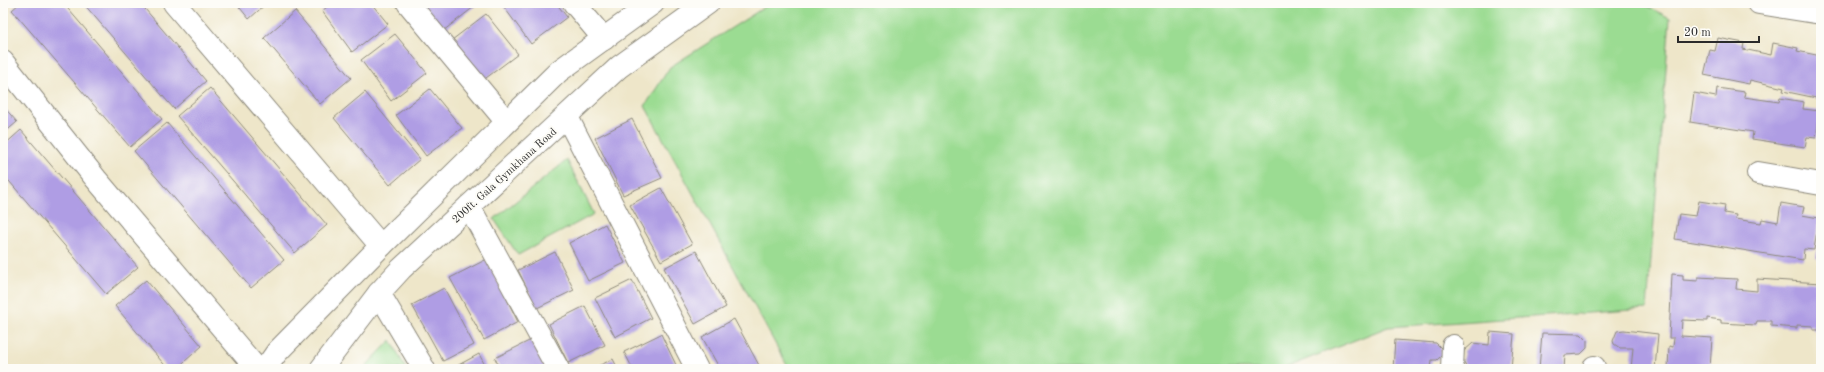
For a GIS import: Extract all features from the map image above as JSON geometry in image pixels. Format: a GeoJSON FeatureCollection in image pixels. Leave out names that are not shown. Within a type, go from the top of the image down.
{"type":"FeatureCollection","features":[{"type":"Feature","properties":{"kind":"street"},"geometry":{"type":"LineString","coordinates":[[174,3],[381,246]]}},
{"type":"Feature","properties":{"kind":"street"},"geometry":{"type":"LineString","coordinates":[[408,3],[506,121]]}},
{"type":"Feature","properties":{"kind":"street"},"geometry":{"type":"LineString","coordinates":[[574,3],[604,39]]}},
{"type":"Feature","properties":{"kind":"street"},"geometry":{"type":"LineString","coordinates":[[265,369],[277,352],[381,246],[506,121],[559,71],[653,3]]}},
{"type":"Feature","properties":{"kind":"street","name":"200ft. Gala Gymkhana Road"},"geometry":{"type":"LineString","coordinates":[[321,369],[379,293],[401,269],[631,58],[708,3]]}},
{"type":"Feature","properties":{"kind":"street"},"geometry":{"type":"LineString","coordinates":[[1759,3],[1821,13]]}},
{"type":"Feature","properties":{"kind":"street"},"geometry":{"type":"LineString","coordinates":[[3,62],[101,185],[257,369]]}},
{"type":"Feature","properties":{"kind":"street"},"geometry":{"type":"LineString","coordinates":[[567,117],[697,369]]}},
{"type":"Feature","properties":{"kind":"street"},"geometry":{"type":"LineString","coordinates":[[1758,173],[1821,184]]}},
{"type":"Feature","properties":{"kind":"street"},"geometry":{"type":"LineString","coordinates":[[470,206],[558,369]]}},
{"type":"Feature","properties":{"kind":"street"},"geometry":{"type":"LineString","coordinates":[[379,293],[424,369]]}},
{"type":"Feature","properties":{"kind":"street"},"geometry":{"type":"LineString","coordinates":[[1452,369],[1453,346]]}},
{"type":"Feature","properties":{"kind":"green space"},"geometry":{"type":"Polygon","coordinates":[[[771,3],[1640,3],[1670,18],[1647,309],[1388,327],[1282,369],[789,369],[645,106],[670,67],[771,3]]]}},
{"type":"Feature","properties":{"kind":"green space"},"geometry":{"type":"Polygon","coordinates":[[[567,160],[594,214],[518,255],[494,219],[567,160]]]}},
{"type":"Feature","properties":{"kind":"green space"},"geometry":{"type":"Polygon","coordinates":[[[391,340],[406,369],[363,369],[391,340]]]}},
{"type":"Feature","properties":{"kind":"building"},"geometry":{"type":"Polygon","coordinates":[[[20,3],[63,3],[162,119],[130,147],[12,10],[20,3]]]}},
{"type":"Feature","properties":{"kind":"building"},"geometry":{"type":"Polygon","coordinates":[[[83,3],[140,3],[206,81],[174,109],[83,3]]]}},
{"type":"Feature","properties":{"kind":"building"},"geometry":{"type":"Polygon","coordinates":[[[236,3],[267,3],[249,19],[236,3]]]}},
{"type":"Feature","properties":{"kind":"building"},"geometry":{"type":"Polygon","coordinates":[[[332,3],[371,3],[388,24],[352,52],[322,11],[332,3]]]}},
{"type":"Feature","properties":{"kind":"building"},"geometry":{"type":"Polygon","coordinates":[[[423,3],[479,3],[443,31],[423,3]]]}},
{"type":"Feature","properties":{"kind":"building"},"geometry":{"type":"Polygon","coordinates":[[[501,3],[556,3],[567,17],[531,44],[501,3]]]}},
{"type":"Feature","properties":{"kind":"building"},"geometry":{"type":"Polygon","coordinates":[[[295,11],[351,78],[320,104],[264,38],[295,11]]]}},
{"type":"Feature","properties":{"kind":"building"},"geometry":{"type":"Polygon","coordinates":[[[486,14],[518,54],[482,81],[452,40],[486,14]]]}},
{"type":"Feature","properties":{"kind":"building"},"geometry":{"type":"Polygon","coordinates":[[[395,34],[427,73],[391,101],[361,60],[395,34]]]}},
{"type":"Feature","properties":{"kind":"building"},"geometry":{"type":"Polygon","coordinates":[[[1718,38],[1744,43],[1743,49],[1771,55],[1773,43],[1798,48],[1797,51],[1821,56],[1821,99],[1783,91],[1784,88],[1750,80],[1749,84],[1704,75],[1710,50],[1715,51],[1718,38]]]}},
{"type":"Feature","properties":{"kind":"building"},"geometry":{"type":"Polygon","coordinates":[[[210,88],[327,225],[295,253],[177,116],[210,88]]]}},
{"type":"Feature","properties":{"kind":"building"},"geometry":{"type":"Polygon","coordinates":[[[1717,88],[1745,92],[1744,97],[1779,102],[1780,98],[1804,102],[1803,109],[1820,111],[1816,138],[1807,137],[1805,147],[1752,139],[1753,132],[1690,122],[1694,93],[1716,97],[1717,88]]]}},
{"type":"Feature","properties":{"kind":"building"},"geometry":{"type":"Polygon","coordinates":[[[430,89],[462,128],[426,156],[396,115],[430,89]]]}},
{"type":"Feature","properties":{"kind":"building"},"geometry":{"type":"Polygon","coordinates":[[[365,92],[420,159],[390,185],[334,118],[365,92]]]}},
{"type":"Feature","properties":{"kind":"building"},"geometry":{"type":"Polygon","coordinates":[[[3,106],[17,122],[3,134],[3,106]]]}},
{"type":"Feature","properties":{"kind":"building"},"geometry":{"type":"Polygon","coordinates":[[[632,119],[662,178],[623,195],[595,138],[632,119]]]}},
{"type":"Feature","properties":{"kind":"building"},"geometry":{"type":"Polygon","coordinates":[[[167,123],[284,260],[251,288],[134,151],[167,123]]]}},
{"type":"Feature","properties":{"kind":"building"},"geometry":{"type":"Polygon","coordinates":[[[21,130],[138,267],[106,294],[3,174],[3,146],[21,130]]]}},
{"type":"Feature","properties":{"kind":"building"},"geometry":{"type":"Polygon","coordinates":[[[661,188],[692,244],[661,261],[630,205],[661,188]]]}},
{"type":"Feature","properties":{"kind":"building"},"geometry":{"type":"Polygon","coordinates":[[[1699,201],[1725,205],[1724,213],[1736,215],[1735,219],[1761,223],[1762,219],[1778,222],[1781,203],[1804,207],[1802,215],[1819,218],[1814,250],[1804,249],[1803,260],[1675,239],[1679,214],[1696,216],[1699,201]]]}},
{"type":"Feature","properties":{"kind":"building"},"geometry":{"type":"Polygon","coordinates":[[[605,224],[625,263],[588,281],[569,243],[605,224]]]}},
{"type":"Feature","properties":{"kind":"building"},"geometry":{"type":"Polygon","coordinates":[[[1821,234],[1821,259],[1816,258],[1821,234]]]}},
{"type":"Feature","properties":{"kind":"building"},"geometry":{"type":"Polygon","coordinates":[[[696,251],[726,307],[695,324],[664,268],[696,251]]]}},
{"type":"Feature","properties":{"kind":"building"},"geometry":{"type":"Polygon","coordinates":[[[555,252],[574,290],[537,308],[518,270],[555,252]]]}},
{"type":"Feature","properties":{"kind":"building"},"geometry":{"type":"Polygon","coordinates":[[[487,259],[518,322],[484,340],[450,278],[487,259]]]}},
{"type":"Feature","properties":{"kind":"building"},"geometry":{"type":"Polygon","coordinates":[[[1672,274],[1683,275],[1683,280],[1698,281],[1698,277],[1737,279],[1736,289],[1757,291],[1757,279],[1821,283],[1821,330],[1813,330],[1813,326],[1797,325],[1797,328],[1771,326],[1771,321],[1757,321],[1756,325],[1721,323],[1721,320],[1707,318],[1707,321],[1682,320],[1681,336],[1712,338],[1710,369],[1668,369],[1669,346],[1673,347],[1674,338],[1669,338],[1672,274]]]}},
{"type":"Feature","properties":{"kind":"building"},"geometry":{"type":"Polygon","coordinates":[[[146,280],[202,346],[176,369],[168,369],[115,306],[146,280]]]}},
{"type":"Feature","properties":{"kind":"building"},"geometry":{"type":"Polygon","coordinates":[[[632,280],[651,318],[615,337],[595,298],[632,280]]]}},
{"type":"Feature","properties":{"kind":"building"},"geometry":{"type":"Polygon","coordinates":[[[444,288],[474,345],[443,361],[412,305],[444,288]]]}},
{"type":"Feature","properties":{"kind":"building"},"geometry":{"type":"Polygon","coordinates":[[[585,306],[605,345],[568,363],[549,324],[585,306]]]}},
{"type":"Feature","properties":{"kind":"building"},"geometry":{"type":"Polygon","coordinates":[[[734,319],[761,369],[720,369],[702,337],[734,319]]]}},
{"type":"Feature","properties":{"kind":"building"},"geometry":{"type":"Polygon","coordinates":[[[1624,330],[1658,334],[1655,369],[1631,369],[1633,348],[1620,348],[1614,344],[1613,341],[1617,331],[1624,330]]]}},
{"type":"Feature","properties":{"kind":"building"},"geometry":{"type":"Polygon","coordinates":[[[1490,332],[1514,334],[1511,369],[1468,369],[1463,362],[1464,351],[1473,343],[1489,345],[1490,332]]]}},
{"type":"Feature","properties":{"kind":"building"},"geometry":{"type":"Polygon","coordinates":[[[1542,333],[1581,334],[1587,340],[1587,348],[1581,354],[1565,355],[1564,369],[1539,369],[1542,333]]]}},
{"type":"Feature","properties":{"kind":"building"},"geometry":{"type":"Polygon","coordinates":[[[661,334],[678,369],[633,369],[624,352],[661,334]]]}},
{"type":"Feature","properties":{"kind":"building"},"geometry":{"type":"Polygon","coordinates":[[[531,340],[546,369],[500,369],[495,358],[531,340]]]}},
{"type":"Feature","properties":{"kind":"building"},"geometry":{"type":"Polygon","coordinates":[[[1395,340],[1436,343],[1441,348],[1442,355],[1437,360],[1432,360],[1431,369],[1393,369],[1395,340]]]}},
{"type":"Feature","properties":{"kind":"building"},"geometry":{"type":"Polygon","coordinates":[[[479,354],[487,369],[451,369],[479,354]]]}},
{"type":"Feature","properties":{"kind":"building"},"geometry":{"type":"Polygon","coordinates":[[[613,359],[618,369],[592,369],[613,359]]]}}]}
